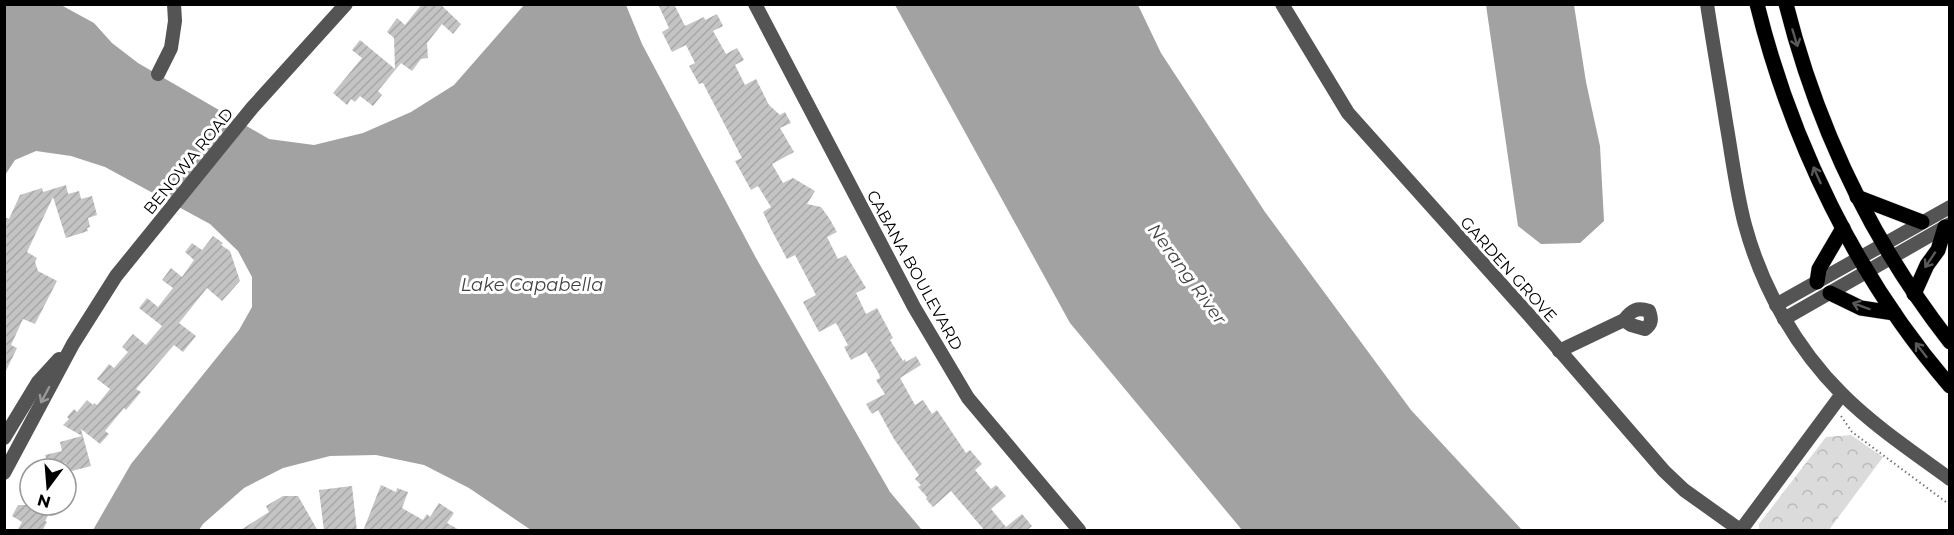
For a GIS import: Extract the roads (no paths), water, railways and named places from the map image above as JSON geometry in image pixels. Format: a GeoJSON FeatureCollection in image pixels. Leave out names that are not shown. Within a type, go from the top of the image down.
{"type":"FeatureCollection","features":[{"type":"Feature","properties":{"kind":"main road"},"geometry":{"type":"LineString","coordinates":[[1757,4],[1788,105],[1824,190],[1843,228],[1894,313],[1950,386]]}},
{"type":"Feature","properties":{"kind":"main road"},"geometry":{"type":"LineString","coordinates":[[1786,4],[1796,44],[1822,117],[1857,197],[1914,294],[1950,342]]}},
{"type":"Feature","properties":{"kind":"main road"},"geometry":{"type":"LineString","coordinates":[[1857,197],[1922,222]]}},
{"type":"Feature","properties":{"kind":"main road"},"geometry":{"type":"LineString","coordinates":[[1914,294],[1927,265],[1938,250],[1947,225]]}},
{"type":"Feature","properties":{"kind":"main road"},"geometry":{"type":"LineString","coordinates":[[1817,282],[1819,269],[1843,228]]}},
{"type":"Feature","properties":{"kind":"main road"},"geometry":{"type":"LineString","coordinates":[[1830,293],[1862,308],[1894,313]]}},
{"type":"Feature","properties":{"kind":"street"},"geometry":{"type":"LineString","coordinates":[[158,74],[171,48],[175,21],[174,4]]}},
{"type":"Feature","properties":{"kind":"street","name":"CABANA BOULEVARD"},"geometry":{"type":"LineString","coordinates":[[755,4],[914,307],[968,398],[1079,531]]}},
{"type":"Feature","properties":{"kind":"street","name":"GARDEN GROVE"},"geometry":{"type":"LineString","coordinates":[[1282,4],[1348,113],[1664,471],[1684,490],[1741,531],[1842,394]]}},
{"type":"Feature","properties":{"kind":"street"},"geometry":{"type":"LineString","coordinates":[[1707,4],[1732,161],[1745,225],[1755,256],[1776,305],[1800,342],[1842,394],[1876,424],[1950,479]]}},
{"type":"Feature","properties":{"kind":"street","name":"BENOWA ROAD"},"geometry":{"type":"LineString","coordinates":[[4,473],[73,344],[116,276],[252,108],[347,6]]}},
{"type":"Feature","properties":{"kind":"street"},"geometry":{"type":"LineString","coordinates":[[1776,305],[1950,207]]}},
{"type":"Feature","properties":{"kind":"street"},"geometry":{"type":"LineString","coordinates":[[1784,319],[1947,225]]}},
{"type":"Feature","properties":{"kind":"street"},"geometry":{"type":"LineString","coordinates":[[1559,351],[1624,320]]}},
{"type":"Feature","properties":{"kind":"street","name":"BENOWA ROAD"},"geometry":{"type":"LineString","coordinates":[[4,438],[38,382],[73,344]]}},
{"type":"Feature","properties":{"kind":"water","name":"Lake Capabella"},"geometry":{"type":"Polygon","coordinates":[[[5,5],[61,5],[94,23],[112,43],[138,63],[269,139],[314,145],[363,133],[411,112],[454,85],[524,5],[626,5],[642,44],[756,258],[890,492],[922,530],[531,530],[469,488],[424,465],[376,455],[330,456],[283,468],[244,488],[199,530],[93,530],[131,464],[239,330],[252,307],[252,277],[238,251],[210,224],[105,167],[71,156],[36,151],[15,160],[5,175],[5,5]]]}},
{"type":"Feature","properties":{"kind":"water","name":"Nerang River"},"geometry":{"type":"Polygon","coordinates":[[[895,5],[1138,5],[1161,53],[1265,212],[1411,410],[1522,530],[1242,530],[1070,323],[895,5]]]}},
{"type":"Feature","properties":{"kind":"water"},"geometry":{"type":"Polygon","coordinates":[[[1486,5],[1574,5],[1586,82],[1600,146],[1604,221],[1580,243],[1541,244],[1518,226],[1486,5]]]}}]}
